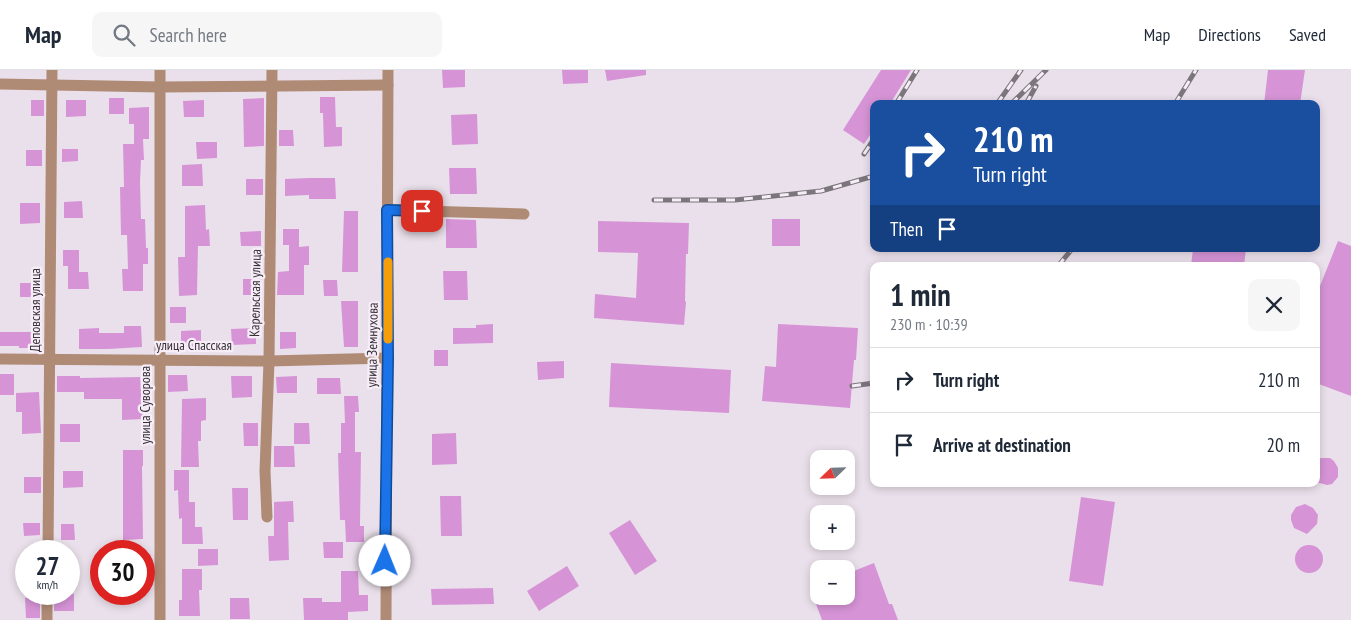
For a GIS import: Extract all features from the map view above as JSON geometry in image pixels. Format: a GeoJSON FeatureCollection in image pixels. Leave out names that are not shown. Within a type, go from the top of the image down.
{"type":"FeatureCollection","features":[{"type":"Feature","properties":{"kind":"street","name":"Деповская улица"},"geometry":{"type":"LineString","coordinates":[[48,540],[52,70]]}},
{"type":"Feature","properties":{"kind":"street","name":"улица Суворова"},"geometry":{"type":"LineString","coordinates":[[160,70],[160,620]]}},
{"type":"Feature","properties":{"kind":"street","name":"Карельская улица"},"geometry":{"type":"LineString","coordinates":[[267,517],[265,471],[269,361],[272,70]]}},
{"type":"Feature","properties":{"kind":"street","name":"улица Земнухова"},"geometry":{"type":"LineString","coordinates":[[384,619],[388,358],[388,70]]}},
{"type":"Feature","properties":{"kind":"street"},"geometry":{"type":"LineString","coordinates":[[0,84],[160,87],[388,85]]}},
{"type":"Feature","properties":{"kind":"street"},"geometry":{"type":"LineString","coordinates":[[387,210],[524,214]]}},
{"type":"Feature","properties":{"kind":"street","name":"улица Спасская"},"geometry":{"type":"LineString","coordinates":[[0,359],[269,361],[388,358]]}},
{"type":"Feature","properties":{"kind":"street"},"geometry":{"type":"LineString","coordinates":[[47,605],[47,620]]}},
{"type":"Feature","properties":{"kind":"building"},"geometry":{"type":"Polygon","coordinates":[[[442,70],[465,70],[465,87],[443,88],[442,70]]]}},
{"type":"Feature","properties":{"kind":"building"},"geometry":{"type":"Polygon","coordinates":[[[562,70],[588,70],[588,83],[563,84],[562,70]]]}},
{"type":"Feature","properties":{"kind":"building"},"geometry":{"type":"Polygon","coordinates":[[[605,70],[646,70],[646,75],[607,81],[605,70]]]}},
{"type":"Feature","properties":{"kind":"building"},"geometry":{"type":"Polygon","coordinates":[[[881,70],[911,70],[892,100],[870,100],[870,135],[864,144],[843,130],[881,70]]]}},
{"type":"Feature","properties":{"kind":"building"},"geometry":{"type":"Polygon","coordinates":[[[1268,70],[1305,70],[1301,100],[1264,100],[1268,70]]]}},
{"type":"Feature","properties":{"kind":"building"},"geometry":{"type":"Polygon","coordinates":[[[320,97],[335,97],[336,127],[342,127],[342,146],[324,147],[323,113],[320,113],[320,97]]]}},
{"type":"Feature","properties":{"kind":"building"},"geometry":{"type":"Polygon","coordinates":[[[109,98],[124,98],[124,114],[109,114],[109,98]]]}},
{"type":"Feature","properties":{"kind":"building"},"geometry":{"type":"Polygon","coordinates":[[[264,98],[264,146],[244,147],[243,99],[264,98]]]}},
{"type":"Feature","properties":{"kind":"building"},"geometry":{"type":"Polygon","coordinates":[[[31,100],[44,100],[44,116],[31,116],[31,100]]]}},
{"type":"Feature","properties":{"kind":"building"},"geometry":{"type":"Polygon","coordinates":[[[66,100],[86,100],[86,116],[66,117],[66,100]]]}},
{"type":"Feature","properties":{"kind":"building"},"geometry":{"type":"Polygon","coordinates":[[[204,100],[204,117],[184,117],[183,101],[204,100]]]}},
{"type":"Feature","properties":{"kind":"building"},"geometry":{"type":"Polygon","coordinates":[[[149,107],[149,139],[143,139],[144,160],[141,160],[140,182],[141,219],[145,219],[148,264],[143,264],[143,291],[123,291],[122,269],[128,269],[127,235],[121,235],[120,187],[124,187],[123,144],[134,144],[134,124],[129,124],[129,108],[149,107]]]}},
{"type":"Feature","properties":{"kind":"building"},"geometry":{"type":"Polygon","coordinates":[[[477,114],[478,144],[452,145],[451,115],[477,114]]]}},
{"type":"Feature","properties":{"kind":"building"},"geometry":{"type":"Polygon","coordinates":[[[279,130],[293,130],[294,146],[279,146],[279,130]]]}},
{"type":"Feature","properties":{"kind":"building"},"geometry":{"type":"Polygon","coordinates":[[[196,142],[217,142],[217,158],[197,159],[196,142]]]}},
{"type":"Feature","properties":{"kind":"building"},"geometry":{"type":"Polygon","coordinates":[[[62,149],[78,149],[78,161],[62,162],[62,149]]]}},
{"type":"Feature","properties":{"kind":"building"},"geometry":{"type":"Polygon","coordinates":[[[26,150],[42,150],[42,166],[26,166],[26,150]]]}},
{"type":"Feature","properties":{"kind":"building"},"geometry":{"type":"Polygon","coordinates":[[[202,164],[203,186],[182,186],[182,165],[202,164]]]}},
{"type":"Feature","properties":{"kind":"building"},"geometry":{"type":"Polygon","coordinates":[[[449,168],[476,168],[477,194],[450,194],[449,168]]]}},
{"type":"Feature","properties":{"kind":"building"},"geometry":{"type":"Polygon","coordinates":[[[335,178],[336,199],[309,199],[309,195],[285,196],[285,179],[335,178]]]}},
{"type":"Feature","properties":{"kind":"building"},"geometry":{"type":"Polygon","coordinates":[[[246,179],[263,179],[263,195],[246,195],[246,179]]]}},
{"type":"Feature","properties":{"kind":"building"},"geometry":{"type":"Polygon","coordinates":[[[82,201],[83,218],[64,218],[64,202],[82,201]]]}},
{"type":"Feature","properties":{"kind":"building"},"geometry":{"type":"Polygon","coordinates":[[[20,203],[40,203],[40,223],[20,224],[20,203]]]}},
{"type":"Feature","properties":{"kind":"building"},"geometry":{"type":"Polygon","coordinates":[[[205,205],[206,230],[209,229],[210,246],[198,246],[197,295],[179,296],[178,257],[185,257],[185,206],[205,205]]]}},
{"type":"Feature","properties":{"kind":"building"},"geometry":{"type":"Polygon","coordinates":[[[344,211],[358,211],[358,272],[342,272],[344,211]]]}},
{"type":"Feature","properties":{"kind":"building"},"geometry":{"type":"Polygon","coordinates":[[[446,219],[476,220],[477,248],[446,248],[446,219]]]}},
{"type":"Feature","properties":{"kind":"building"},"geometry":{"type":"Polygon","coordinates":[[[772,219],[800,219],[800,246],[772,246],[772,219]]]}},
{"type":"Feature","properties":{"kind":"building"},"geometry":{"type":"Polygon","coordinates":[[[598,221],[689,223],[684,325],[594,318],[595,294],[636,298],[638,253],[598,252],[598,221]]]}},
{"type":"Feature","properties":{"kind":"building"},"geometry":{"type":"Polygon","coordinates":[[[283,229],[299,229],[299,247],[309,246],[309,265],[304,265],[304,295],[277,295],[278,272],[289,271],[289,245],[283,245],[283,229]]]}},
{"type":"Feature","properties":{"kind":"building"},"geometry":{"type":"Polygon","coordinates":[[[261,231],[261,246],[241,246],[240,232],[261,231]]]}},
{"type":"Feature","properties":{"kind":"building"},"geometry":{"type":"Polygon","coordinates":[[[1338,241],[1351,246],[1351,396],[1320,384],[1320,286],[1338,241]]]}},
{"type":"Feature","properties":{"kind":"building"},"geometry":{"type":"Polygon","coordinates":[[[63,250],[79,250],[79,272],[88,272],[89,289],[68,289],[68,266],[63,266],[63,250]]]}},
{"type":"Feature","properties":{"kind":"building"},"geometry":{"type":"Polygon","coordinates":[[[1193,252],[1246,252],[1244,262],[1191,262],[1193,252]]]}},
{"type":"Feature","properties":{"kind":"building"},"geometry":{"type":"Polygon","coordinates":[[[443,271],[467,271],[468,300],[444,300],[443,271]]]}},
{"type":"Feature","properties":{"kind":"building"},"geometry":{"type":"Polygon","coordinates":[[[243,279],[262,279],[262,295],[243,295],[243,279]]]}},
{"type":"Feature","properties":{"kind":"building"},"geometry":{"type":"Polygon","coordinates":[[[323,280],[337,280],[338,296],[324,296],[323,280]]]}},
{"type":"Feature","properties":{"kind":"building"},"geometry":{"type":"Polygon","coordinates":[[[20,283],[40,283],[40,297],[20,297],[20,283]]]}},
{"type":"Feature","properties":{"kind":"building"},"geometry":{"type":"Polygon","coordinates":[[[341,301],[358,301],[358,347],[344,347],[341,301]]]}},
{"type":"Feature","properties":{"kind":"building"},"geometry":{"type":"Polygon","coordinates":[[[170,307],[186,307],[186,323],[170,323],[170,307]]]}},
{"type":"Feature","properties":{"kind":"building"},"geometry":{"type":"Polygon","coordinates":[[[493,324],[493,343],[453,344],[453,328],[476,328],[476,325],[493,324]]]}},
{"type":"Feature","properties":{"kind":"building"},"geometry":{"type":"Polygon","coordinates":[[[778,324],[858,328],[850,408],[762,401],[765,366],[776,367],[778,324]]]}},
{"type":"Feature","properties":{"kind":"building"},"geometry":{"type":"Polygon","coordinates":[[[124,326],[141,326],[142,347],[79,349],[79,329],[99,328],[99,333],[124,333],[124,326]]]}},
{"type":"Feature","properties":{"kind":"building"},"geometry":{"type":"Polygon","coordinates":[[[256,328],[256,344],[232,345],[231,329],[256,328]]]}},
{"type":"Feature","properties":{"kind":"building"},"geometry":{"type":"Polygon","coordinates":[[[201,330],[201,347],[181,347],[181,331],[201,330]]]}},
{"type":"Feature","properties":{"kind":"building"},"geometry":{"type":"Polygon","coordinates":[[[0,332],[39,332],[39,348],[0,346],[0,332]]]}},
{"type":"Feature","properties":{"kind":"building"},"geometry":{"type":"Polygon","coordinates":[[[280,332],[296,332],[296,348],[280,349],[280,332]]]}},
{"type":"Feature","properties":{"kind":"building"},"geometry":{"type":"Polygon","coordinates":[[[434,350],[448,350],[448,366],[434,366],[434,350]]]}},
{"type":"Feature","properties":{"kind":"building"},"geometry":{"type":"Polygon","coordinates":[[[564,361],[564,378],[538,380],[537,362],[564,361]]]}},
{"type":"Feature","properties":{"kind":"building"},"geometry":{"type":"Polygon","coordinates":[[[611,363],[731,370],[729,413],[609,407],[611,363]]]}},
{"type":"Feature","properties":{"kind":"building"},"geometry":{"type":"Polygon","coordinates":[[[0,374],[14,374],[14,395],[0,395],[0,374]]]}},
{"type":"Feature","properties":{"kind":"building"},"geometry":{"type":"Polygon","coordinates":[[[168,375],[187,375],[188,391],[168,392],[168,375]]]}},
{"type":"Feature","properties":{"kind":"building"},"geometry":{"type":"Polygon","coordinates":[[[57,376],[80,376],[80,378],[140,377],[143,419],[122,420],[122,399],[84,399],[84,392],[57,392],[57,376]]]}},
{"type":"Feature","properties":{"kind":"building"},"geometry":{"type":"Polygon","coordinates":[[[231,376],[252,376],[252,397],[232,398],[231,376]]]}},
{"type":"Feature","properties":{"kind":"building"},"geometry":{"type":"Polygon","coordinates":[[[297,376],[297,393],[277,393],[276,377],[297,376]]]}},
{"type":"Feature","properties":{"kind":"building"},"geometry":{"type":"Polygon","coordinates":[[[317,378],[340,378],[341,394],[317,394],[317,378]]]}},
{"type":"Feature","properties":{"kind":"building"},"geometry":{"type":"Polygon","coordinates":[[[39,392],[41,433],[22,434],[22,412],[16,412],[16,393],[39,392]]]}},
{"type":"Feature","properties":{"kind":"building"},"geometry":{"type":"Polygon","coordinates":[[[344,396],[358,396],[359,412],[355,412],[355,452],[361,452],[360,526],[364,526],[364,542],[346,542],[345,520],[340,520],[338,453],[341,453],[341,423],[345,423],[344,396]]]}},
{"type":"Feature","properties":{"kind":"building"},"geometry":{"type":"Polygon","coordinates":[[[206,398],[206,420],[201,421],[201,441],[198,441],[199,467],[181,467],[182,399],[206,398]]]}},
{"type":"Feature","properties":{"kind":"building"},"geometry":{"type":"Polygon","coordinates":[[[243,423],[258,423],[258,446],[244,446],[243,423]]]}},
{"type":"Feature","properties":{"kind":"building"},"geometry":{"type":"Polygon","coordinates":[[[294,423],[309,423],[310,444],[294,444],[294,423]]]}},
{"type":"Feature","properties":{"kind":"building"},"geometry":{"type":"Polygon","coordinates":[[[60,424],[80,424],[80,442],[60,442],[60,424]]]}},
{"type":"Feature","properties":{"kind":"building"},"geometry":{"type":"Polygon","coordinates":[[[456,433],[457,464],[432,465],[432,434],[456,433]]]}},
{"type":"Feature","properties":{"kind":"building"},"geometry":{"type":"Polygon","coordinates":[[[274,446],[294,446],[295,467],[274,467],[274,446]]]}},
{"type":"Feature","properties":{"kind":"building"},"geometry":{"type":"Polygon","coordinates":[[[123,450],[143,450],[143,539],[123,540],[123,450]]]}},
{"type":"Feature","properties":{"kind":"building"},"geometry":{"type":"Polygon","coordinates":[[[1330,458],[1338,468],[1338,477],[1332,484],[1320,483],[1320,459],[1330,458]]]}},
{"type":"Feature","properties":{"kind":"building"},"geometry":{"type":"Polygon","coordinates":[[[174,470],[189,470],[189,502],[195,502],[195,527],[202,527],[203,544],[182,544],[182,518],[179,519],[178,490],[174,491],[174,470]]]}},
{"type":"Feature","properties":{"kind":"building"},"geometry":{"type":"Polygon","coordinates":[[[63,471],[83,471],[83,487],[63,488],[63,471]]]}},
{"type":"Feature","properties":{"kind":"building"},"geometry":{"type":"Polygon","coordinates":[[[24,477],[41,477],[41,493],[24,493],[24,477]]]}},
{"type":"Feature","properties":{"kind":"building"},"geometry":{"type":"Polygon","coordinates":[[[232,488],[248,488],[248,520],[233,520],[232,488]]]}},
{"type":"Feature","properties":{"kind":"building"},"geometry":{"type":"Polygon","coordinates":[[[440,496],[461,496],[462,536],[441,536],[440,496]]]}},
{"type":"Feature","properties":{"kind":"building"},"geometry":{"type":"Polygon","coordinates":[[[1081,497],[1115,502],[1103,586],[1069,581],[1081,497]]]}},
{"type":"Feature","properties":{"kind":"building"},"geometry":{"type":"Polygon","coordinates":[[[293,501],[294,522],[288,522],[289,560],[269,561],[268,536],[274,536],[274,502],[293,501]]]}},
{"type":"Feature","properties":{"kind":"building"},"geometry":{"type":"Polygon","coordinates":[[[1305,504],[1313,508],[1318,515],[1317,524],[1307,534],[1294,528],[1291,520],[1291,515],[1296,507],[1305,504]]]}},
{"type":"Feature","properties":{"kind":"building"},"geometry":{"type":"Polygon","coordinates":[[[630,520],[657,561],[635,575],[609,533],[630,520]]]}},
{"type":"Feature","properties":{"kind":"building"},"geometry":{"type":"Polygon","coordinates":[[[23,523],[40,523],[40,535],[24,536],[23,523]]]}},
{"type":"Feature","properties":{"kind":"building"},"geometry":{"type":"Polygon","coordinates":[[[61,524],[74,524],[75,540],[61,540],[61,524]]]}},
{"type":"Feature","properties":{"kind":"building"},"geometry":{"type":"Polygon","coordinates":[[[323,542],[343,542],[343,558],[324,558],[323,542]]]}},
{"type":"Feature","properties":{"kind":"building"},"geometry":{"type":"Polygon","coordinates":[[[1309,545],[1319,549],[1323,559],[1319,569],[1309,573],[1299,569],[1295,559],[1299,549],[1309,545]]]}},
{"type":"Feature","properties":{"kind":"building"},"geometry":{"type":"Polygon","coordinates":[[[198,549],[218,549],[218,565],[198,566],[198,549]]]}},
{"type":"Feature","properties":{"kind":"building"},"geometry":{"type":"Polygon","coordinates":[[[874,563],[889,604],[892,604],[898,620],[822,620],[816,605],[855,605],[855,570],[874,563]]]}},
{"type":"Feature","properties":{"kind":"building"},"geometry":{"type":"Polygon","coordinates":[[[567,566],[579,586],[539,611],[527,591],[567,566]]]}},
{"type":"Feature","properties":{"kind":"building"},"geometry":{"type":"Polygon","coordinates":[[[182,569],[202,569],[202,590],[199,590],[200,616],[179,616],[179,600],[182,600],[182,569]]]}},
{"type":"Feature","properties":{"kind":"building"},"geometry":{"type":"Polygon","coordinates":[[[341,571],[358,571],[359,595],[368,595],[368,611],[348,612],[348,620],[304,620],[303,598],[322,598],[322,602],[341,602],[341,571]]]}},
{"type":"Feature","properties":{"kind":"building"},"geometry":{"type":"Polygon","coordinates":[[[493,588],[494,604],[432,605],[431,589],[493,588]]]}},
{"type":"Feature","properties":{"kind":"building"},"geometry":{"type":"Polygon","coordinates":[[[230,598],[249,598],[250,619],[230,619],[230,598]]]}},
{"type":"Feature","properties":{"kind":"building"},"geometry":{"type":"Polygon","coordinates":[[[25,605],[40,605],[40,618],[26,618],[25,605]]]}},
{"type":"Feature","properties":{"kind":"building"},"geometry":{"type":"Polygon","coordinates":[[[54,605],[74,605],[74,611],[54,611],[54,605]]]}},
{"type":"Feature","properties":{"kind":"railway"},"geometry":{"type":"LineString","coordinates":[[898,100],[917,70]]}},
{"type":"Feature","properties":{"kind":"railway"},"geometry":{"type":"LineString","coordinates":[[1000,100],[1021,70]]}},
{"type":"Feature","properties":{"kind":"railway"},"geometry":{"type":"LineString","coordinates":[[1015,100],[1046,70]]}},
{"type":"Feature","properties":{"kind":"railway"},"geometry":{"type":"LineString","coordinates":[[1177,100],[1196,70]]}},
{"type":"Feature","properties":{"kind":"railway"},"geometry":{"type":"LineString","coordinates":[[1028,100],[1036,86]]}},
{"type":"Feature","properties":{"kind":"railway"},"geometry":{"type":"LineString","coordinates":[[864,154],[870,145]]}},
{"type":"Feature","properties":{"kind":"railway"},"geometry":{"type":"LineString","coordinates":[[654,200],[735,200],[821,191],[870,177]]}},
{"type":"Feature","properties":{"kind":"railway"},"geometry":{"type":"LineString","coordinates":[[1061,262],[1070,252]]}},
{"type":"Feature","properties":{"kind":"railway"},"geometry":{"type":"LineString","coordinates":[[852,386],[870,384]]}},
{"type":"Feature","properties":{"kind":"slow traffic"},"geometry":{"type":"LineString","coordinates":[[388,262],[388,339]]}},
{"type":"Feature","properties":{"kind":"route"},"geometry":{"type":"LineString","coordinates":[[385,561],[388,358],[387,210],[422,211]]}}]}
